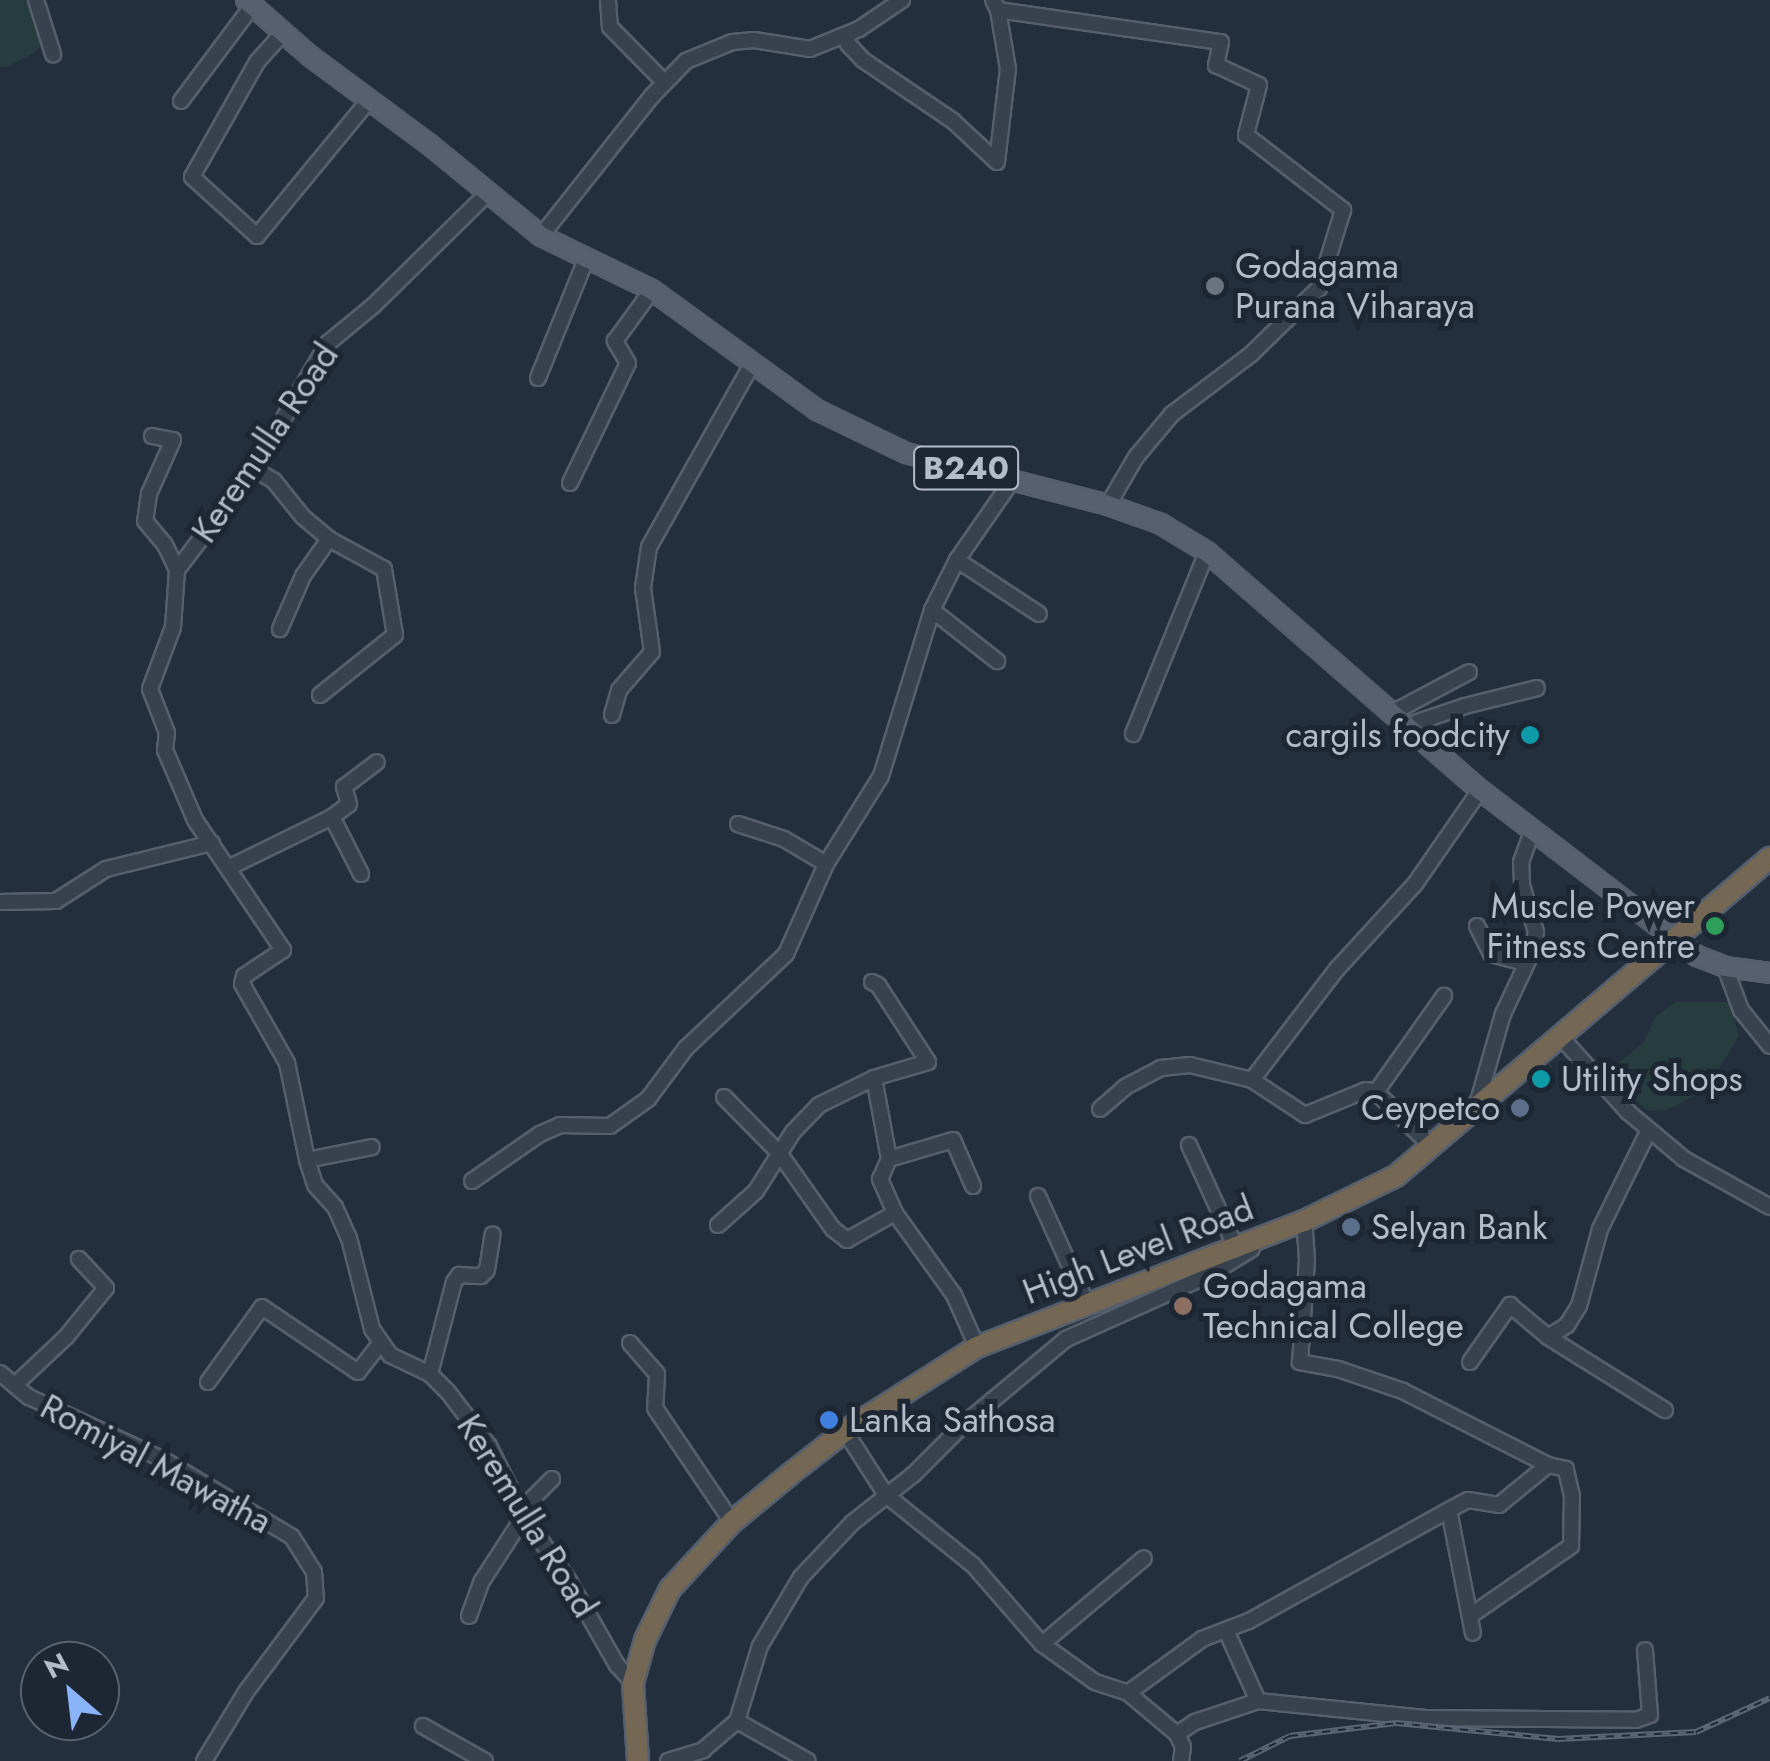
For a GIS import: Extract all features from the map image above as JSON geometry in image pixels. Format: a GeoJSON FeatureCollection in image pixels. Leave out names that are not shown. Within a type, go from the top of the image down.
{"type":"FeatureCollection","features":[{"type":"Feature","properties":{"kind":"highway","name":"High Level Road"},"geometry":{"type":"LineString","coordinates":[[638,1761],[633,1683],[645,1640],[670,1589],[732,1522],[845,1431],[976,1347],[1297,1224],[1371,1191],[1433,1148],[1477,1104],[1677,940],[1770,858]]}},
{"type":"Feature","properties":{"kind":"main road","name":"B240"},"geometry":{"type":"LineString","coordinates":[[249,3],[542,236],[652,290],[751,366],[817,410],[906,453],[1108,504],[1160,524],[1208,552],[1480,790],[1697,956],[1725,967],[1770,973]]}},
{"type":"Feature","properties":{"kind":"street"},"geometry":{"type":"LineString","coordinates":[[36,0],[54,54]]}},
{"type":"Feature","properties":{"kind":"street"},"geometry":{"type":"LineString","coordinates":[[608,0],[610,27],[665,83]]}},
{"type":"Feature","properties":{"kind":"street"},"geometry":{"type":"LineString","coordinates":[[542,236],[686,61],[710,48],[754,40],[810,49],[848,34],[902,0]]}},
{"type":"Feature","properties":{"kind":"street"},"geometry":{"type":"LineString","coordinates":[[181,101],[249,3]]}},
{"type":"Feature","properties":{"kind":"street"},"geometry":{"type":"LineString","coordinates":[[848,34],[848,44],[863,60],[953,121],[996,162],[1008,69],[996,5],[1221,42],[1216,64],[1259,85],[1246,135],[1343,210],[1320,288],[1250,355],[1172,414],[1136,456],[1108,504]]}},
{"type":"Feature","properties":{"kind":"street"},"geometry":{"type":"LineString","coordinates":[[283,33],[257,62],[192,177],[256,236],[369,100]]}},
{"type":"Feature","properties":{"kind":"street","name":"Keremulla Road"},"geometry":{"type":"LineString","coordinates":[[487,194],[372,306],[328,342],[254,468],[178,570],[173,626],[150,689],[167,734],[165,750],[195,820],[283,950],[244,976],[242,984],[287,1063],[315,1185],[335,1207],[349,1238],[364,1308],[381,1343],[390,1355],[430,1374],[490,1446],[523,1513],[617,1665],[633,1683]]}},
{"type":"Feature","properties":{"kind":"street"},"geometry":{"type":"LineString","coordinates":[[538,378],[588,257]]}},
{"type":"Feature","properties":{"kind":"street"},"geometry":{"type":"LineString","coordinates":[[570,483],[628,363],[614,340],[652,290]]}},
{"type":"Feature","properties":{"kind":"street"},"geometry":{"type":"LineString","coordinates":[[612,715],[619,690],[652,652],[643,588],[649,547],[751,366]]}},
{"type":"Feature","properties":{"kind":"street","name":"Keremulla Road"},"geometry":{"type":"LineString","coordinates":[[152,436],[173,440],[150,494],[144,522],[165,545],[178,570]]}},
{"type":"Feature","properties":{"kind":"street"},"geometry":{"type":"LineString","coordinates":[[254,468],[274,481],[303,517],[329,539],[384,569],[394,635],[320,695]]}},
{"type":"Feature","properties":{"kind":"street"},"geometry":{"type":"LineString","coordinates":[[472,1181],[540,1134],[560,1125],[610,1126],[648,1099],[686,1048],[786,954],[826,864],[880,776],[932,610],[957,560],[1013,479]]}},
{"type":"Feature","properties":{"kind":"street"},"geometry":{"type":"LineString","coordinates":[[280,628],[303,576],[329,539]]}},
{"type":"Feature","properties":{"kind":"street"},"geometry":{"type":"LineString","coordinates":[[1132,734],[1208,552]]}},
{"type":"Feature","properties":{"kind":"street"},"geometry":{"type":"LineString","coordinates":[[957,560],[1039,614]]}},
{"type":"Feature","properties":{"kind":"street"},"geometry":{"type":"LineString","coordinates":[[932,610],[996,661]]}},
{"type":"Feature","properties":{"kind":"street"},"geometry":{"type":"LineString","coordinates":[[1392,714],[1469,672]]}},
{"type":"Feature","properties":{"kind":"street"},"geometry":{"type":"LineString","coordinates":[[1409,730],[1418,722],[1465,706],[1537,688]]}},
{"type":"Feature","properties":{"kind":"street"},"geometry":{"type":"LineString","coordinates":[[228,868],[332,817],[349,804],[344,787],[377,762]]}},
{"type":"Feature","properties":{"kind":"street"},"geometry":{"type":"LineString","coordinates":[[1252,1080],[1337,969],[1415,884],[1480,790]]}},
{"type":"Feature","properties":{"kind":"street"},"geometry":{"type":"LineString","coordinates":[[332,817],[361,874]]}},
{"type":"Feature","properties":{"kind":"street"},"geometry":{"type":"LineString","coordinates":[[738,824],[784,839],[826,864]]}},
{"type":"Feature","properties":{"kind":"street"},"geometry":{"type":"LineString","coordinates":[[1477,1104],[1503,1014],[1536,932],[1521,862],[1534,830]]}},
{"type":"Feature","properties":{"kind":"street"},"geometry":{"type":"LineString","coordinates":[[0,902],[56,901],[106,869],[212,844]]}},
{"type":"Feature","properties":{"kind":"street"},"geometry":{"type":"LineString","coordinates":[[1477,926],[1491,954],[1525,964]]}},
{"type":"Feature","properties":{"kind":"street"},"geometry":{"type":"LineString","coordinates":[[1725,967],[1740,1010],[1770,1046]]}},
{"type":"Feature","properties":{"kind":"street"},"geometry":{"type":"LineString","coordinates":[[718,1225],[756,1191],[819,1105],[874,1078],[928,1062],[872,982]]}},
{"type":"Feature","properties":{"kind":"street"},"geometry":{"type":"LineString","coordinates":[[1376,1092],[1444,996]]}},
{"type":"Feature","properties":{"kind":"street"},"geometry":{"type":"LineString","coordinates":[[1560,1036],[1649,1130],[1684,1159],[1770,1207]]}},
{"type":"Feature","properties":{"kind":"street"},"geometry":{"type":"LineString","coordinates":[[1100,1109],[1125,1087],[1161,1068],[1190,1065],[1252,1080],[1305,1114],[1366,1090],[1376,1092],[1433,1148]]}},
{"type":"Feature","properties":{"kind":"street"},"geometry":{"type":"LineString","coordinates":[[874,1078],[889,1159],[880,1179],[896,1214],[954,1294],[976,1347]]}},
{"type":"Feature","properties":{"kind":"street"},"geometry":{"type":"LineString","coordinates":[[724,1097],[780,1154],[833,1229],[847,1240],[896,1214]]}},
{"type":"Feature","properties":{"kind":"street"},"geometry":{"type":"LineString","coordinates":[[1548,1337],[1567,1325],[1579,1306],[1600,1229],[1649,1130]]}},
{"type":"Feature","properties":{"kind":"street"},"geometry":{"type":"LineString","coordinates":[[889,1159],[953,1140],[973,1186]]}},
{"type":"Feature","properties":{"kind":"street"},"geometry":{"type":"LineString","coordinates":[[1189,1145],[1235,1246]]}},
{"type":"Feature","properties":{"kind":"street"},"geometry":{"type":"LineString","coordinates":[[307,1160],[372,1147]]}},
{"type":"Feature","properties":{"kind":"street"},"geometry":{"type":"LineString","coordinates":[[1038,1196],[1087,1304]]}},
{"type":"Feature","properties":{"kind":"street"},"geometry":{"type":"LineString","coordinates":[[668,1761],[702,1750],[737,1721],[760,1646],[802,1578],[852,1523],[1066,1338],[1209,1275],[1297,1224],[1306,1260],[1300,1362],[1338,1369],[1403,1391],[1548,1464],[1566,1469],[1572,1496],[1572,1546],[1470,1616]]}},
{"type":"Feature","properties":{"kind":"street"},"geometry":{"type":"LineString","coordinates":[[430,1374],[454,1282],[459,1276],[481,1276],[487,1270],[493,1234]]}},
{"type":"Feature","properties":{"kind":"street"},"geometry":{"type":"LineString","coordinates":[[15,1385],[66,1336],[106,1288],[79,1259]]}},
{"type":"Feature","properties":{"kind":"street"},"geometry":{"type":"LineString","coordinates":[[1470,1362],[1510,1306],[1548,1337],[1665,1410]]}},
{"type":"Feature","properties":{"kind":"street"},"geometry":{"type":"LineString","coordinates":[[208,1382],[262,1307],[358,1372],[381,1343]]}},
{"type":"Feature","properties":{"kind":"street"},"geometry":{"type":"LineString","coordinates":[[630,1342],[656,1374],[655,1408],[732,1522]]}},
{"type":"Feature","properties":{"kind":"street","name":"Romiyal Mawatha"},"geometry":{"type":"LineString","coordinates":[[0,1373],[29,1397],[164,1460],[247,1508],[292,1537],[314,1572],[316,1598],[246,1692],[204,1761]]}},
{"type":"Feature","properties":{"kind":"street"},"geometry":{"type":"LineString","coordinates":[[845,1431],[886,1495],[973,1565],[1042,1644],[1095,1682],[1128,1693],[1177,1734],[1182,1747],[1181,1761]]}},
{"type":"Feature","properties":{"kind":"street"},"geometry":{"type":"LineString","coordinates":[[1128,1693],[1202,1640],[1448,1510],[1468,1500],[1499,1505],[1548,1464]]}},
{"type":"Feature","properties":{"kind":"street"},"geometry":{"type":"LineString","coordinates":[[469,1616],[482,1581],[523,1513],[552,1479]]}},
{"type":"Feature","properties":{"kind":"street"},"geometry":{"type":"LineString","coordinates":[[1448,1510],[1473,1634]]}},
{"type":"Feature","properties":{"kind":"street"},"geometry":{"type":"LineString","coordinates":[[1042,1644],[1144,1558]]}},
{"type":"Feature","properties":{"kind":"street"},"geometry":{"type":"LineString","coordinates":[[1226,1630],[1258,1701]]}},
{"type":"Feature","properties":{"kind":"street"},"geometry":{"type":"LineString","coordinates":[[1177,1734],[1194,1722],[1258,1701],[1324,1712],[1424,1718],[1636,1720],[1650,1714],[1645,1650]]}},
{"type":"Feature","properties":{"kind":"street"},"geometry":{"type":"LineString","coordinates":[[737,1721],[808,1761]]}},
{"type":"Feature","properties":{"kind":"street"},"geometry":{"type":"LineString","coordinates":[[424,1726],[484,1761]]}},
{"type":"Feature","properties":{"kind":"green space"},"geometry":{"type":"Polygon","coordinates":[[[0,0],[31,0],[41,33],[42,44],[34,53],[7,67],[0,67],[0,0]]]}},
{"type":"Feature","properties":{"kind":"green space"},"geometry":{"type":"Polygon","coordinates":[[[1675,1002],[1730,1002],[1739,1036],[1706,1090],[1667,1110],[1648,1111],[1628,1094],[1615,1066],[1643,1043],[1656,1016],[1675,1002]]]}},
{"type":"Feature","properties":{"kind":"railway"},"geometry":{"type":"LineString","coordinates":[[1240,1761],[1290,1736],[1396,1723],[1558,1739],[1696,1732],[1770,1698]]}},
{"type":"Feature","properties":{"kind":"place","name":"Godagama Purana Viharaya"},"geometry":{"type":"Point","coordinates":[1215,286]}},
{"type":"Feature","properties":{"kind":"place","name":"cargils foodcity"},"geometry":{"type":"Point","coordinates":[1530,735]}},
{"type":"Feature","properties":{"kind":"place","name":"Muscle Power Fitness Centre"},"geometry":{"type":"Point","coordinates":[1715,926]}},
{"type":"Feature","properties":{"kind":"place","name":"Utility Shops"},"geometry":{"type":"Point","coordinates":[1541,1079]}},
{"type":"Feature","properties":{"kind":"place","name":"Ceypetco"},"geometry":{"type":"Point","coordinates":[1520,1108]}},
{"type":"Feature","properties":{"kind":"place","name":"Selyan Bank"},"geometry":{"type":"Point","coordinates":[1351,1227]}},
{"type":"Feature","properties":{"kind":"place","name":"Godagama Technical College"},"geometry":{"type":"Point","coordinates":[1183,1306]}},
{"type":"Feature","properties":{"kind":"place","name":"Lanka Sathosa"},"geometry":{"type":"Point","coordinates":[829,1420]}}]}
